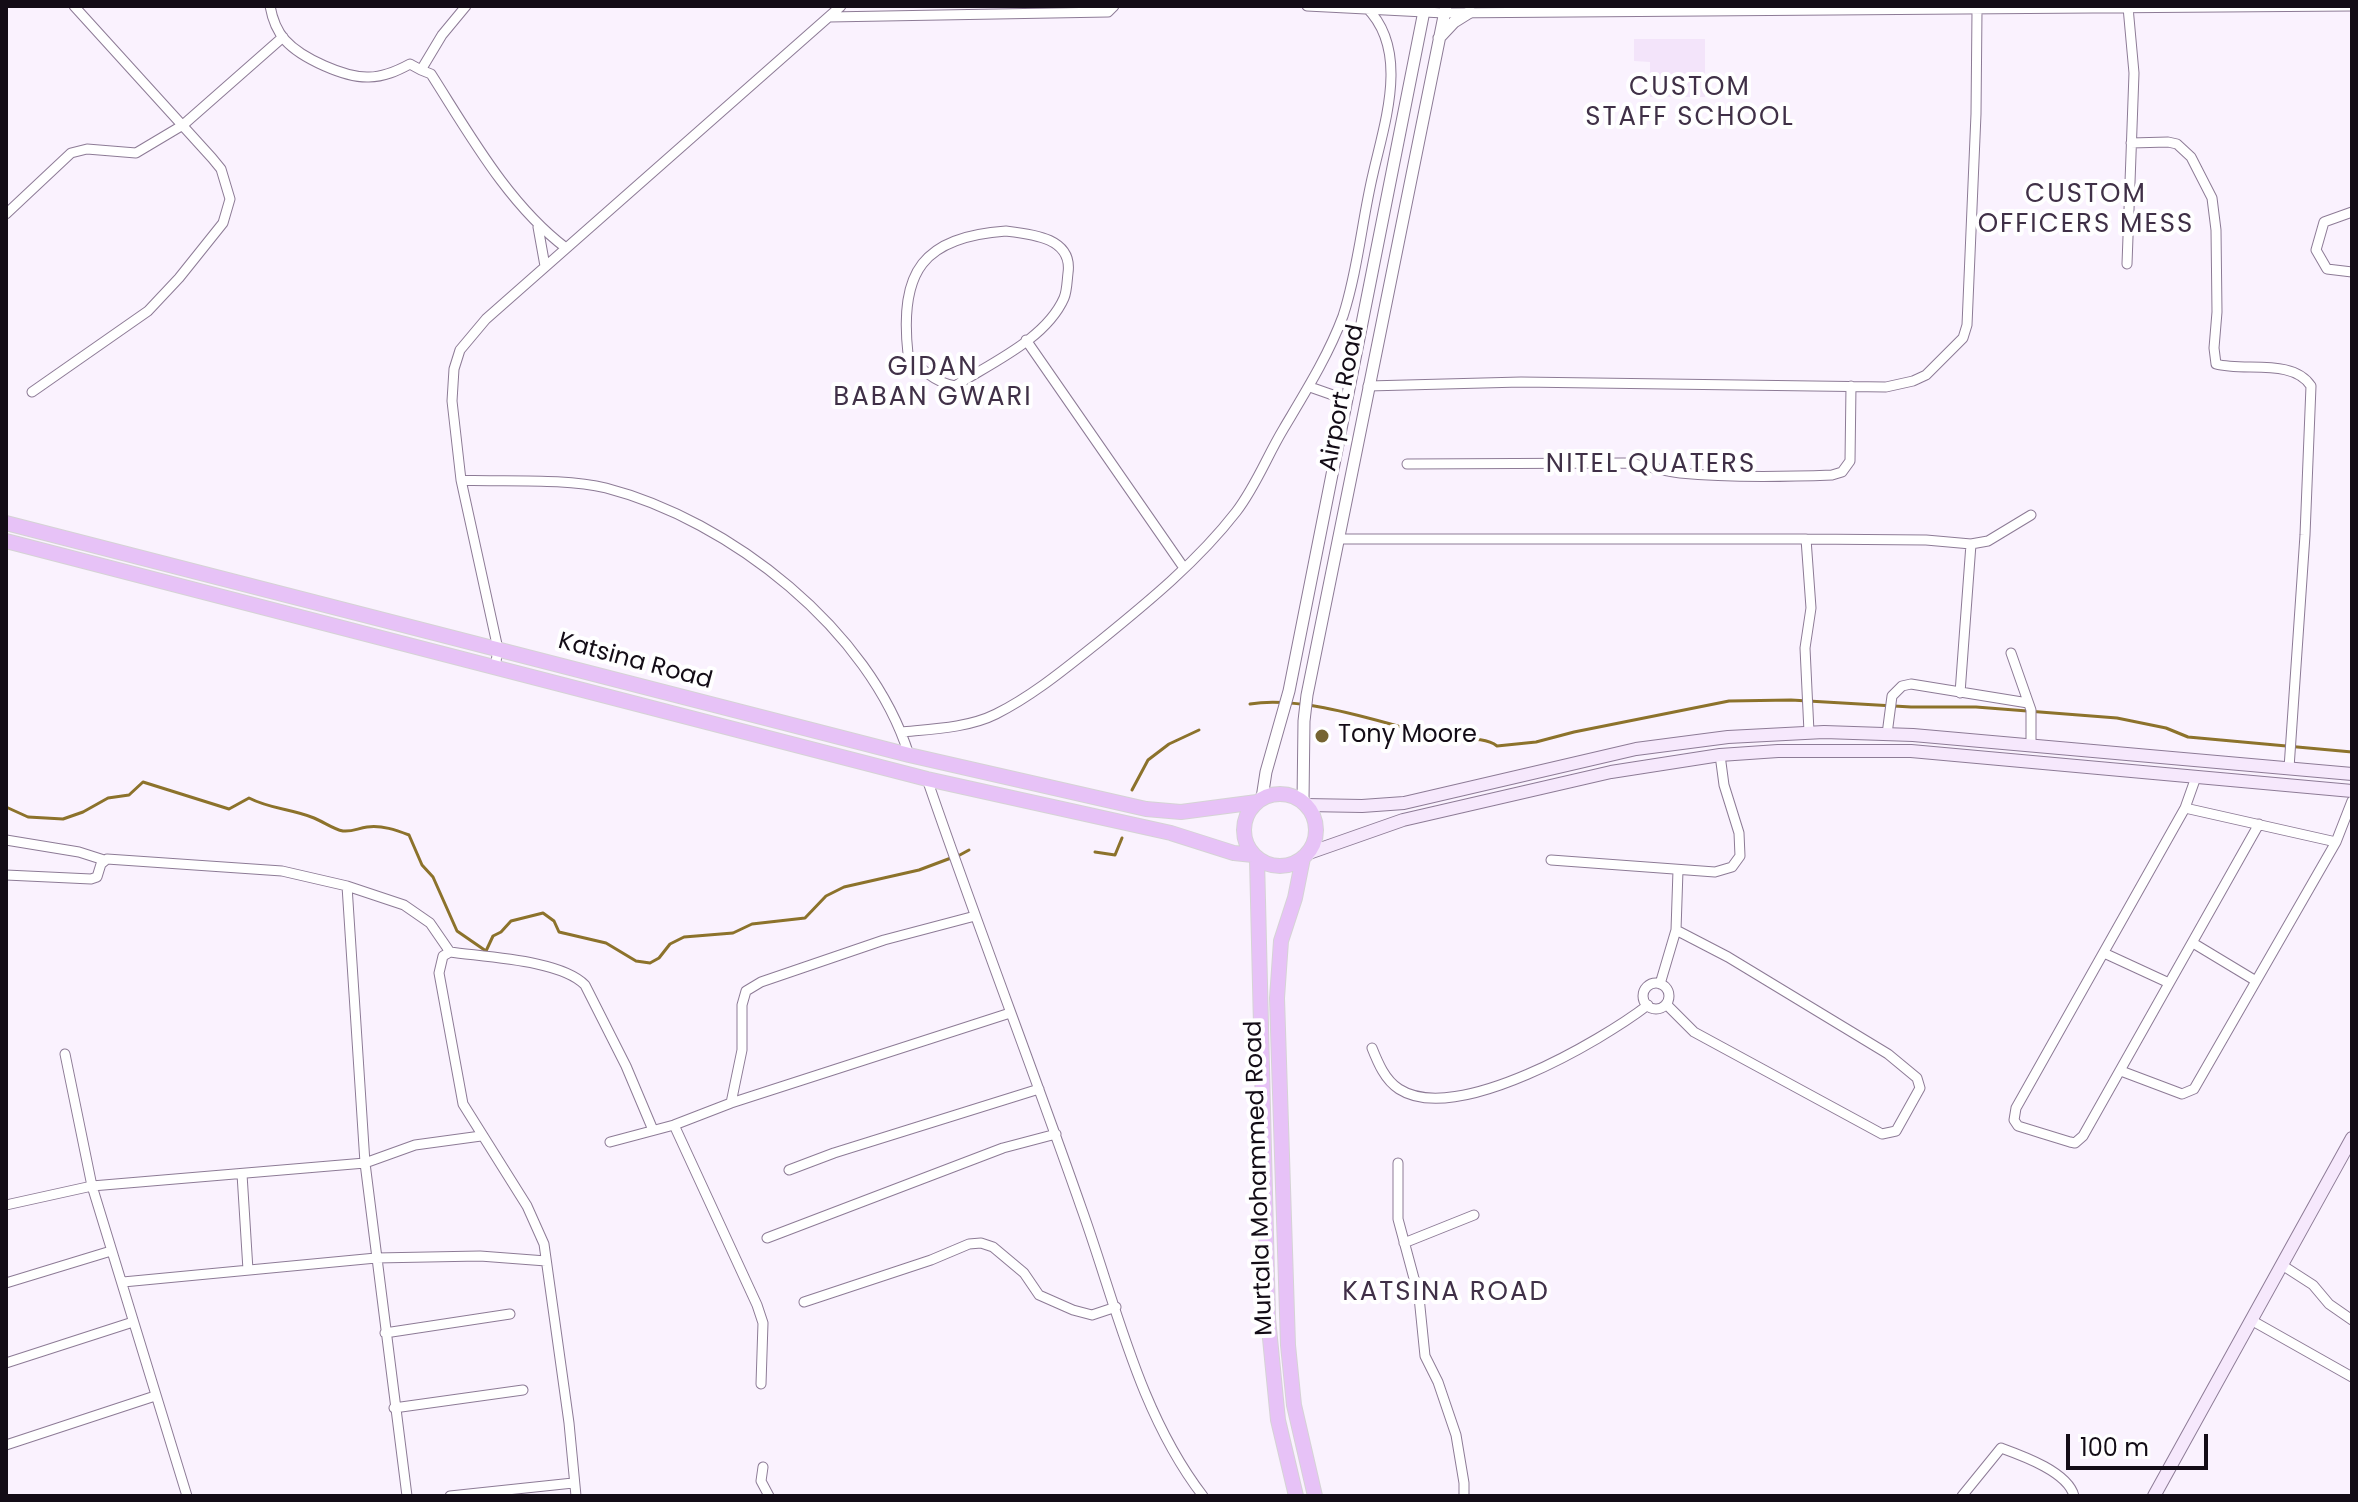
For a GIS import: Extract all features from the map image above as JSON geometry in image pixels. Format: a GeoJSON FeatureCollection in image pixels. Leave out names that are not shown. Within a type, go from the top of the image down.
{"type":"FeatureCollection","features":[{"type":"Feature","properties":{"kind":"highway","name":"Katsina Road"},"geometry":{"type":"LineString","coordinates":[[6,523],[909,755],[1163,812],[1260,800]]}},
{"type":"Feature","properties":{"kind":"highway","name":"Katsina Road"},"geometry":{"type":"LineString","coordinates":[[6,541],[927,779],[1171,833],[1255,857]]}},
{"type":"Feature","properties":{"kind":"highway"},"geometry":{"type":"LineString","coordinates":[[1280,794],[1305,803],[1314,817],[1317,830],[1315,842],[1306,856],[1290,865],[1278,866],[1255,857],[1246,841],[1244,829],[1247,817],[1260,800],[1280,794]]}},
{"type":"Feature","properties":{"kind":"highway","name":"Murtala Mohammed Road"},"geometry":{"type":"LineString","coordinates":[[1306,856],[1281,941],[1277,998],[1288,1345],[1294,1405],[1315,1496]]}},
{"type":"Feature","properties":{"kind":"highway","name":"Murtala Mohammed Road"},"geometry":{"type":"LineString","coordinates":[[1255,857],[1268,1318],[1278,1420],[1296,1496]]}},
{"type":"Feature","properties":{"kind":"main road"},"geometry":{"type":"LineString","coordinates":[[1305,803],[1362,806],[1404,803],[1636,749],[1728,737],[1809,732],[1887,734],[2031,745],[2352,774]]}},
{"type":"Feature","properties":{"kind":"main road"},"geometry":{"type":"LineString","coordinates":[[1306,856],[1403,820],[1611,772],[1720,755],[1836,749],[1911,751],[2352,791]]}},
{"type":"Feature","properties":{"kind":"main road"},"geometry":{"type":"LineString","coordinates":[[2154,1496],[2352,1138]]}},
{"type":"Feature","properties":{"kind":"street"},"geometry":{"type":"LineString","coordinates":[[32,392],[148,311],[223,223],[230,199],[221,169],[74,6]]}},
{"type":"Feature","properties":{"kind":"street"},"geometry":{"type":"LineString","coordinates":[[270,6],[283,37],[321,64],[355,76],[379,76],[410,64],[431,74],[538,227],[566,248]]}},
{"type":"Feature","properties":{"kind":"street"},"geometry":{"type":"LineString","coordinates":[[421,70],[442,35],[466,6]]}},
{"type":"Feature","properties":{"kind":"street"},"geometry":{"type":"LineString","coordinates":[[495,668],[498,649],[461,480],[452,401],[454,369],[460,350],[475,329],[841,6]]}},
{"type":"Feature","properties":{"kind":"street"},"geometry":{"type":"LineString","coordinates":[[829,17],[1108,12],[1114,6]]}},
{"type":"Feature","properties":{"kind":"street"},"geometry":{"type":"LineString","coordinates":[[1307,6],[1470,12],[1977,11],[2352,6]]}},
{"type":"Feature","properties":{"kind":"street"},"geometry":{"type":"LineString","coordinates":[[901,732],[948,728],[994,715],[1058,674],[1156,595],[1184,568],[1235,512],[1259,477],[1332,342],[1350,287],[1361,222],[1382,135],[1392,70],[1391,51],[1371,7]]}},
{"type":"Feature","properties":{"kind":"street"},"geometry":{"type":"LineString","coordinates":[[2127,264],[2134,73],[2128,7]]}},
{"type":"Feature","properties":{"kind":"street","name":"Airport Road"},"geometry":{"type":"LineString","coordinates":[[1260,800],[1289,691],[1424,8]]}},
{"type":"Feature","properties":{"kind":"street","name":"Airport Road"},"geometry":{"type":"LineString","coordinates":[[1305,803],[1304,721],[1307,695],[1445,10]]}},
{"type":"Feature","properties":{"kind":"street"},"geometry":{"type":"LineString","coordinates":[[1368,386],[1581,382],[1886,387],[1920,378],[1965,334],[1972,230],[1977,11]]}},
{"type":"Feature","properties":{"kind":"street"},"geometry":{"type":"LineString","coordinates":[[1439,39],[1454,22],[1470,12]]}},
{"type":"Feature","properties":{"kind":"street"},"geometry":{"type":"LineString","coordinates":[[6,214],[71,153],[87,149],[136,153],[183,125],[283,37]]}},
{"type":"Feature","properties":{"kind":"street"},"geometry":{"type":"LineString","coordinates":[[2131,143],[2177,144],[2191,157],[2212,198],[2216,230],[2216,364],[2285,370],[2302,376],[2311,386],[2305,535],[2289,768]]}},
{"type":"Feature","properties":{"kind":"street"},"geometry":{"type":"LineString","coordinates":[[2352,212],[2324,222],[2316,250],[2327,269],[2352,272]]}},
{"type":"Feature","properties":{"kind":"street"},"geometry":{"type":"LineString","coordinates":[[538,227],[545,266]]}},
{"type":"Feature","properties":{"kind":"street"},"geometry":{"type":"LineString","coordinates":[[1006,231],[1049,239],[1063,250],[1069,267],[1064,298],[1045,324],[1026,340],[955,386],[944,384],[925,373],[908,354],[905,331],[910,290],[915,273],[925,258],[946,243],[972,233],[1006,231]]}},
{"type":"Feature","properties":{"kind":"street"},"geometry":{"type":"LineString","coordinates":[[1026,340],[1184,568]]}},
{"type":"Feature","properties":{"kind":"street"},"geometry":{"type":"LineString","coordinates":[[1407,464],[1624,463],[1716,476],[1832,475],[1842,472],[1850,461],[1851,386]]}},
{"type":"Feature","properties":{"kind":"street"},"geometry":{"type":"LineString","coordinates":[[1310,387],[1347,400]]}},
{"type":"Feature","properties":{"kind":"street"},"geometry":{"type":"LineString","coordinates":[[461,480],[573,483],[604,488],[659,506],[706,528],[799,595],[847,642],[901,732],[909,755]]}},
{"type":"Feature","properties":{"kind":"street"},"geometry":{"type":"LineString","coordinates":[[1338,539],[1806,539],[1926,540],[1971,544],[1988,541],[2031,515]]}},
{"type":"Feature","properties":{"kind":"street"},"geometry":{"type":"LineString","coordinates":[[1806,539],[1811,608],[1805,648],[1809,732]]}},
{"type":"Feature","properties":{"kind":"street"},"geometry":{"type":"LineString","coordinates":[[1960,693],[1971,544]]}},
{"type":"Feature","properties":{"kind":"street"},"geometry":{"type":"LineString","coordinates":[[2011,653],[2030,710],[2031,745]]}},
{"type":"Feature","properties":{"kind":"street"},"geometry":{"type":"LineString","coordinates":[[1887,734],[1890,708],[1897,690],[1911,684],[2030,710]]}},
{"type":"Feature","properties":{"kind":"street"},"geometry":{"type":"LineString","coordinates":[[1551,860],[1727,871],[1740,856],[1739,833],[1724,785],[1720,755]]}},
{"type":"Feature","properties":{"kind":"street"},"geometry":{"type":"LineString","coordinates":[[2196,777],[2185,808],[2023,1095],[2014,1115],[2015,1123],[2075,1143],[2083,1136],[2259,824]]}},
{"type":"Feature","properties":{"kind":"street"},"geometry":{"type":"LineString","coordinates":[[927,779],[1056,1134],[1133,1360],[1161,1427],[1186,1474],[1203,1496]]}},
{"type":"Feature","properties":{"kind":"street"},"geometry":{"type":"LineString","coordinates":[[2121,1071],[2182,1094],[2191,1092],[2336,842],[2352,801]]}},
{"type":"Feature","properties":{"kind":"street"},"geometry":{"type":"LineString","coordinates":[[2185,808],[2336,842]]}},
{"type":"Feature","properties":{"kind":"street"},"geometry":{"type":"LineString","coordinates":[[6,840],[79,852],[104,860],[282,871],[347,886],[404,905],[430,923],[450,952],[535,965],[579,978],[626,1066],[653,1130]]}},
{"type":"Feature","properties":{"kind":"street"},"geometry":{"type":"LineString","coordinates":[[6,875],[91,879],[97,877],[104,860]]}},
{"type":"Feature","properties":{"kind":"street"},"geometry":{"type":"LineString","coordinates":[[1660,984],[1676,930],[1678,870]]}},
{"type":"Feature","properties":{"kind":"street"},"geometry":{"type":"LineString","coordinates":[[347,886],[365,1163],[407,1496]]}},
{"type":"Feature","properties":{"kind":"street"},"geometry":{"type":"LineString","coordinates":[[731,1103],[742,1050],[742,1005],[746,991],[761,982],[884,940],[975,916]]}},
{"type":"Feature","properties":{"kind":"street"},"geometry":{"type":"LineString","coordinates":[[1666,1004],[1694,1032],[1882,1134],[1896,1131],[1920,1088],[1917,1078],[1888,1054],[1728,957],[1676,930]]}},
{"type":"Feature","properties":{"kind":"street"},"geometry":{"type":"LineString","coordinates":[[2193,943],[2256,981]]}},
{"type":"Feature","properties":{"kind":"street"},"geometry":{"type":"LineString","coordinates":[[450,952],[440,960],[439,973],[463,1104],[537,1224],[544,1244],[576,1496]]}},
{"type":"Feature","properties":{"kind":"street"},"geometry":{"type":"LineString","coordinates":[[2104,953],[2169,983]]}},
{"type":"Feature","properties":{"kind":"street"},"geometry":{"type":"LineString","coordinates":[[1660,984],[1669,993],[1666,1004],[1659,1008],[1648,1005],[1644,998],[1645,990],[1650,985],[1660,984]]}},
{"type":"Feature","properties":{"kind":"street"},"geometry":{"type":"LineString","coordinates":[[1372,1048],[1384,1073],[1401,1090],[1428,1097],[1447,1096],[1520,1078],[1592,1043],[1648,1005]]}},
{"type":"Feature","properties":{"kind":"street"},"geometry":{"type":"LineString","coordinates":[[610,1142],[674,1125],[731,1103],[1010,1013]]}},
{"type":"Feature","properties":{"kind":"street"},"geometry":{"type":"LineString","coordinates":[[65,1054],[92,1186],[187,1496]]}},
{"type":"Feature","properties":{"kind":"street"},"geometry":{"type":"LineString","coordinates":[[789,1170],[1039,1089]]}},
{"type":"Feature","properties":{"kind":"street"},"geometry":{"type":"LineString","coordinates":[[674,1125],[757,1305],[763,1323],[761,1384]]}},
{"type":"Feature","properties":{"kind":"street"},"geometry":{"type":"LineString","coordinates":[[767,1238],[1003,1148],[1056,1134]]}},
{"type":"Feature","properties":{"kind":"street"},"geometry":{"type":"LineString","coordinates":[[6,1205],[92,1186],[365,1163],[415,1145],[481,1136]]}},
{"type":"Feature","properties":{"kind":"street"},"geometry":{"type":"LineString","coordinates":[[1398,1163],[1398,1219],[1419,1297],[1425,1356],[1438,1382],[1456,1435],[1464,1496]]}},
{"type":"Feature","properties":{"kind":"street"},"geometry":{"type":"LineString","coordinates":[[242,1174],[248,1270]]}},
{"type":"Feature","properties":{"kind":"street"},"geometry":{"type":"LineString","coordinates":[[1404,1243],[1474,1215]]}},
{"type":"Feature","properties":{"kind":"street"},"geometry":{"type":"LineString","coordinates":[[804,1302],[931,1260],[969,1244],[981,1243],[993,1247],[1024,1273],[1039,1295],[1092,1315],[1116,1307]]}},
{"type":"Feature","properties":{"kind":"street"},"geometry":{"type":"LineString","coordinates":[[6,1283],[111,1251]]}},
{"type":"Feature","properties":{"kind":"street"},"geometry":{"type":"LineString","coordinates":[[123,1282],[376,1258],[480,1256],[546,1261]]}},
{"type":"Feature","properties":{"kind":"street"},"geometry":{"type":"LineString","coordinates":[[2282,1265],[2313,1285],[2329,1304],[2352,1320]]}},
{"type":"Feature","properties":{"kind":"street"},"geometry":{"type":"LineString","coordinates":[[385,1333],[510,1314]]}},
{"type":"Feature","properties":{"kind":"street"},"geometry":{"type":"LineString","coordinates":[[2251,1320],[2352,1377]]}},
{"type":"Feature","properties":{"kind":"street"},"geometry":{"type":"LineString","coordinates":[[6,1363],[133,1322]]}},
{"type":"Feature","properties":{"kind":"street"},"geometry":{"type":"LineString","coordinates":[[394,1408],[523,1390]]}},
{"type":"Feature","properties":{"kind":"street"},"geometry":{"type":"LineString","coordinates":[[6,1445],[155,1396]]}},
{"type":"Feature","properties":{"kind":"street"},"geometry":{"type":"LineString","coordinates":[[1962,1496],[2001,1448],[2059,1474],[2069,1483],[2074,1496]]}},
{"type":"Feature","properties":{"kind":"street"},"geometry":{"type":"LineString","coordinates":[[763,1467],[761,1481],[769,1496]]}},
{"type":"Feature","properties":{"kind":"street"},"geometry":{"type":"LineString","coordinates":[[450,1496],[573,1483]]}},
{"type":"Feature","properties":{"kind":"shaded area"},"geometry":{"type":"Polygon","coordinates":[[[1634,39],[1705,39],[1705,97],[1650,97],[1650,62],[1634,61],[1634,39]]]}},
{"type":"Feature","properties":{"kind":"waterway"},"geometry":{"type":"LineString","coordinates":[[1250,704],[1271,702],[1319,707],[1438,737],[1484,741],[1497,746],[1536,742],[1729,701],[1791,700],[1911,707],[1976,707],[2117,718],[2166,728],[2188,737],[2352,752]]}},
{"type":"Feature","properties":{"kind":"waterway"},"geometry":{"type":"LineString","coordinates":[[1132,790],[1148,760],[1169,744],[1199,730]]}},
{"type":"Feature","properties":{"kind":"waterway"},"geometry":{"type":"LineString","coordinates":[[6,807],[28,817],[63,819],[108,798],[129,795],[143,782],[229,809],[249,798],[306,815],[343,831],[389,828],[409,835],[422,865],[433,877],[457,931],[486,951],[493,936],[511,921],[543,913],[554,921],[559,932],[606,943],[636,961],[650,963],[659,958],[670,944],[684,937],[733,933],[752,924],[805,918],[826,896],[844,887],[919,870],[951,858]]}},
{"type":"Feature","properties":{"kind":"waterway"},"geometry":{"type":"LineString","coordinates":[[1095,852],[1115,855],[1122,838]]}},
{"type":"Feature","properties":{"kind":"waterway"},"geometry":{"type":"LineString","coordinates":[[958,856],[969,850]]}},
{"type":"Feature","properties":{"kind":"place","name":"Tony Moore"},"geometry":{"type":"Point","coordinates":[1322,736]}},
{"type":"Feature","properties":{"kind":"district","name":"CUSTOM STAFF SCHOOL"},"geometry":{"type":"Point","coordinates":[1690,103]}},
{"type":"Feature","properties":{"kind":"district","name":"CUSTOM OFFICERS MESS"},"geometry":{"type":"Point","coordinates":[2086,210]}},
{"type":"Feature","properties":{"kind":"district","name":"GIDAN BABAN GWARI"},"geometry":{"type":"Point","coordinates":[933,383]}},
{"type":"Feature","properties":{"kind":"district","name":"NITEL QUATERS"},"geometry":{"type":"Point","coordinates":[1651,465]}},
{"type":"Feature","properties":{"kind":"district","name":"KATSINA ROAD"},"geometry":{"type":"Point","coordinates":[1446,1293]}}]}
